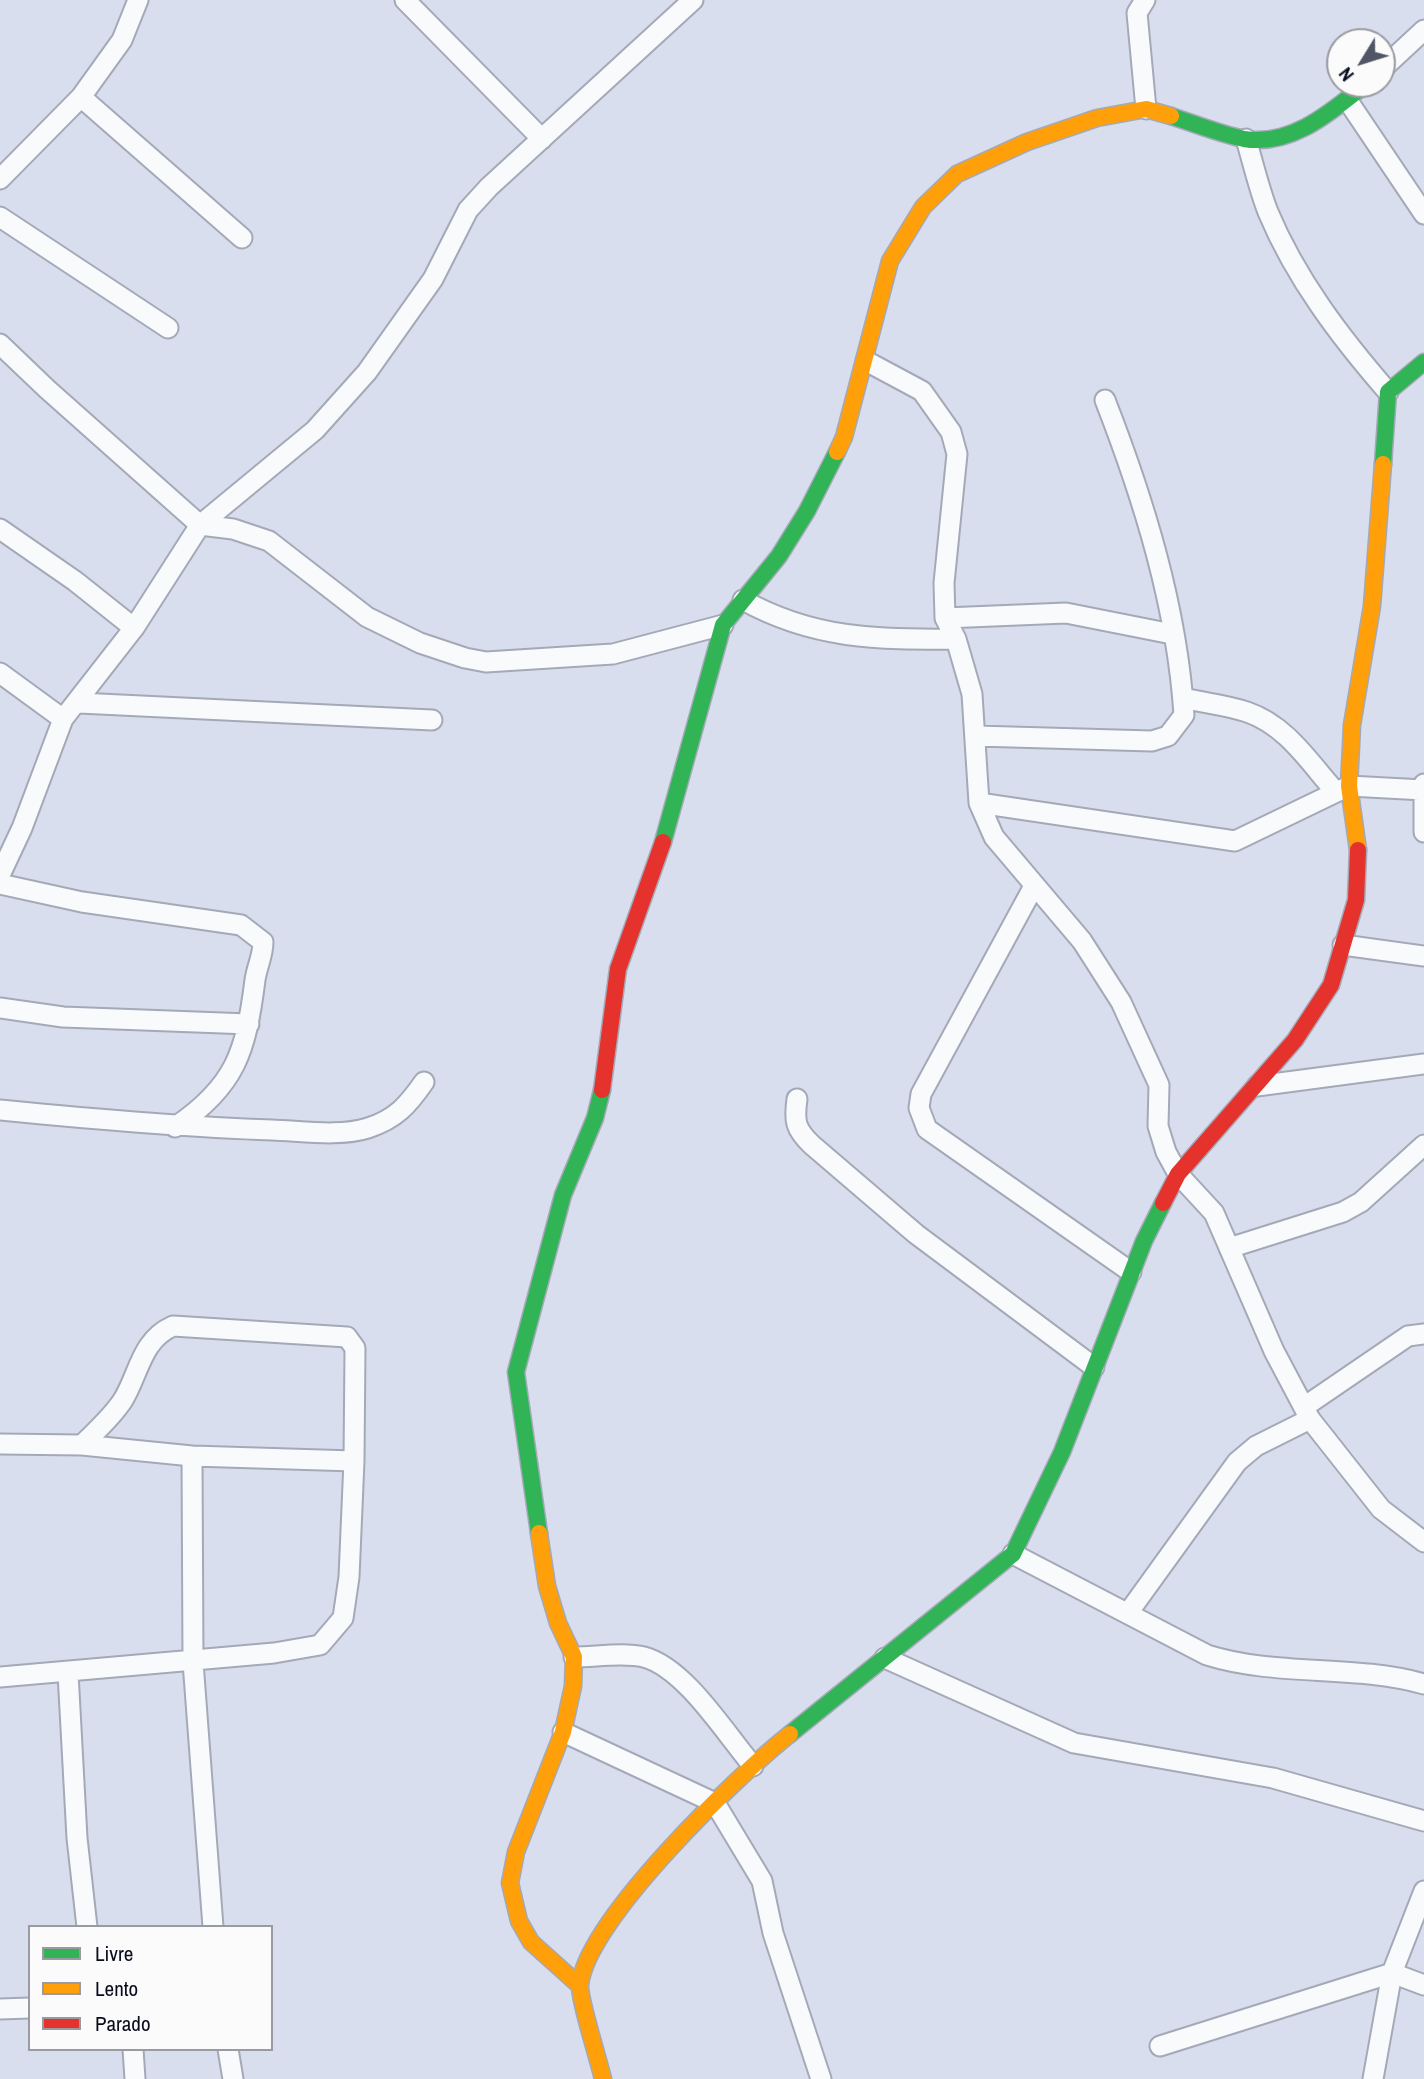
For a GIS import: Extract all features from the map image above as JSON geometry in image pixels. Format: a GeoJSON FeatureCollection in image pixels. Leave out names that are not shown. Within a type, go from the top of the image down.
{"type":"FeatureCollection","features":[{"type":"Feature","properties":{"kind":"street"},"geometry":{"type":"LineString","coordinates":[[0,178],[81,97],[121,40],[138,0]]}},
{"type":"Feature","properties":{"kind":"street"},"geometry":{"type":"LineString","coordinates":[[405,0],[542,139]]}},
{"type":"Feature","properties":{"kind":"street"},"geometry":{"type":"LineString","coordinates":[[0,875],[22,828],[64,719],[79,703],[134,628],[200,526],[315,430],[367,372],[433,279],[468,210],[692,0]]}},
{"type":"Feature","properties":{"kind":"street"},"geometry":{"type":"LineString","coordinates":[[1145,0],[1137,13],[1146,108]]}},
{"type":"Feature","properties":{"kind":"street"},"geometry":{"type":"LineString","coordinates":[[1396,56],[1424,30]]}},
{"type":"Feature","properties":{"kind":"street"},"geometry":{"type":"LineString","coordinates":[[81,97],[242,238]]}},
{"type":"Feature","properties":{"kind":"street"},"geometry":{"type":"LineString","coordinates":[[603,2079],[580,1986],[531,1942],[519,1921],[510,1883],[516,1852],[563,1732],[573,1686],[574,1657],[558,1623],[547,1586],[516,1372],[564,1195],[595,1118],[607,1070],[618,969],[673,814],[723,625],[786,545],[827,472],[844,437],[890,261],[923,208],[957,174],[1038,138],[1097,118],[1146,108],[1246,139],[1276,138],[1307,126],[1351,98]]}},
{"type":"Feature","properties":{"kind":"street"},"geometry":{"type":"LineString","coordinates":[[1348,101],[1424,214]]}},
{"type":"Feature","properties":{"kind":"street"},"geometry":{"type":"LineString","coordinates":[[580,1986],[596,1944],[616,1910],[715,1803],[753,1766],[1013,1554],[1062,1452],[1131,1272],[1178,1174],[1295,1040],[1331,985],[1356,900],[1358,853],[1342,788],[1372,606],[1388,391],[1340,335],[1290,255],[1268,212],[1246,139]]}},
{"type":"Feature","properties":{"kind":"street"},"geometry":{"type":"LineString","coordinates":[[0,217],[168,328]]}},
{"type":"Feature","properties":{"kind":"street"},"geometry":{"type":"LineString","coordinates":[[0,344],[200,526],[233,528],[269,541],[367,617],[420,643],[486,662],[613,654],[723,625]]}},
{"type":"Feature","properties":{"kind":"street"},"geometry":{"type":"LineString","coordinates":[[866,361],[922,391],[951,432],[957,454],[957,477],[944,583],[945,618],[956,639],[972,694],[979,803],[993,837],[1082,941],[1121,1002],[1159,1085],[1158,1126],[1166,1152],[1178,1174],[1214,1213],[1274,1351],[1307,1413],[1381,1509],[1424,1542]]}},
{"type":"Feature","properties":{"kind":"street"},"geometry":{"type":"LineString","coordinates":[[1388,391],[1424,362]]}},
{"type":"Feature","properties":{"kind":"street"},"geometry":{"type":"LineString","coordinates":[[976,736],[1152,741],[1168,736],[1185,715],[1172,634],[1148,521],[1105,400]]}},
{"type":"Feature","properties":{"kind":"street"},"geometry":{"type":"LineString","coordinates":[[0,529],[75,581],[134,628]]}},
{"type":"Feature","properties":{"kind":"street"},"geometry":{"type":"LineString","coordinates":[[743,600],[775,618],[805,628],[883,639],[956,639]]}},
{"type":"Feature","properties":{"kind":"street"},"geometry":{"type":"LineString","coordinates":[[945,618],[1066,613],[1172,634]]}},
{"type":"Feature","properties":{"kind":"street"},"geometry":{"type":"LineString","coordinates":[[0,673],[64,719]]}},
{"type":"Feature","properties":{"kind":"street"},"geometry":{"type":"LineString","coordinates":[[1183,698],[1247,712],[1270,723],[1342,788]]}},
{"type":"Feature","properties":{"kind":"street"},"geometry":{"type":"LineString","coordinates":[[79,703],[432,720]]}},
{"type":"Feature","properties":{"kind":"street"},"geometry":{"type":"LineString","coordinates":[[979,803],[1235,841],[1342,788],[1423,788],[1424,832]]}},
{"type":"Feature","properties":{"kind":"street"},"geometry":{"type":"LineString","coordinates":[[0,884],[82,902],[242,925],[263,942],[263,955],[256,976],[249,1024],[232,1073],[223,1087],[200,1110],[175,1127]]}},
{"type":"Feature","properties":{"kind":"street"},"geometry":{"type":"LineString","coordinates":[[1034,886],[921,1094],[919,1108],[927,1129],[1131,1272]]}},
{"type":"Feature","properties":{"kind":"street"},"geometry":{"type":"LineString","coordinates":[[1343,946],[1424,956]]}},
{"type":"Feature","properties":{"kind":"street"},"geometry":{"type":"LineString","coordinates":[[0,1008],[63,1017],[249,1024]]}},
{"type":"Feature","properties":{"kind":"street"},"geometry":{"type":"LineString","coordinates":[[1257,1086],[1424,1064]]}},
{"type":"Feature","properties":{"kind":"street"},"geometry":{"type":"LineString","coordinates":[[0,1110],[175,1127],[310,1132],[365,1129],[391,1119],[405,1108],[424,1082]]}},
{"type":"Feature","properties":{"kind":"street"},"geometry":{"type":"LineString","coordinates":[[797,1098],[794,1122],[799,1133],[811,1145],[916,1234],[1094,1367]]}},
{"type":"Feature","properties":{"kind":"street"},"geometry":{"type":"LineString","coordinates":[[1229,1248],[1343,1213],[1361,1202],[1424,1145]]}},
{"type":"Feature","properties":{"kind":"street"},"geometry":{"type":"LineString","coordinates":[[0,1677],[274,1654],[320,1644],[343,1618],[349,1577],[354,1461],[355,1348],[352,1340],[347,1337],[173,1326],[161,1331],[137,1365],[123,1399],[82,1445]]}},
{"type":"Feature","properties":{"kind":"street"},"geometry":{"type":"LineString","coordinates":[[1128,1613],[1237,1462],[1255,1446],[1307,1413],[1408,1336],[1424,1334]]}},
{"type":"Feature","properties":{"kind":"street"},"geometry":{"type":"LineString","coordinates":[[0,1444],[82,1445],[192,1456],[354,1461]]}},
{"type":"Feature","properties":{"kind":"street"},"geometry":{"type":"LineString","coordinates":[[192,1456],[193,1662],[213,1925]]}},
{"type":"Feature","properties":{"kind":"street"},"geometry":{"type":"LineString","coordinates":[[1013,1554],[1069,1586],[1128,1613],[1207,1655],[1233,1663],[1392,1675],[1424,1684]]}},
{"type":"Feature","properties":{"kind":"street"},"geometry":{"type":"LineString","coordinates":[[574,1657],[642,1656],[680,1675],[753,1766]]}},
{"type":"Feature","properties":{"kind":"street"},"geometry":{"type":"LineString","coordinates":[[885,1658],[1074,1743],[1273,1779],[1424,1821]]}},
{"type":"Feature","properties":{"kind":"street"},"geometry":{"type":"LineString","coordinates":[[68,1673],[77,1838],[87,1925]]}},
{"type":"Feature","properties":{"kind":"street"},"geometry":{"type":"LineString","coordinates":[[563,1732],[715,1803],[762,1881],[773,1933],[821,2079]]}},
{"type":"Feature","properties":{"kind":"street"},"geometry":{"type":"LineString","coordinates":[[1373,2079],[1392,1973],[1424,1891]]}},
{"type":"Feature","properties":{"kind":"street"},"geometry":{"type":"LineString","coordinates":[[1160,2046],[1392,1973],[1424,1985]]}},
{"type":"Feature","properties":{"kind":"street"},"geometry":{"type":"LineString","coordinates":[[0,2010],[28,2008]]}},
{"type":"Feature","properties":{"kind":"street"},"geometry":{"type":"LineString","coordinates":[[133,2051],[135,2079]]}},
{"type":"Feature","properties":{"kind":"street"},"geometry":{"type":"LineString","coordinates":[[229,2051],[233,2079]]}},
{"type":"Feature","properties":{"kind":"traffic: fast"},"geometry":{"type":"LineString","coordinates":[[1171,116],[1217,132],[1244,139],[1262,140],[1279,138],[1310,125],[1348,98]]}},
{"type":"Feature","properties":{"kind":"traffic: fast"},"geometry":{"type":"LineString","coordinates":[[1383,464],[1388,392],[1424,362]]}},
{"type":"Feature","properties":{"kind":"traffic: fast"},"geometry":{"type":"LineString","coordinates":[[663,842],[723,625],[779,556],[807,511],[837,452]]}},
{"type":"Feature","properties":{"kind":"traffic: fast"},"geometry":{"type":"LineString","coordinates":[[539,1533],[516,1372],[563,1195],[595,1118],[602,1090]]}},
{"type":"Feature","properties":{"kind":"traffic: fast"},"geometry":{"type":"LineString","coordinates":[[790,1734],[1013,1554],[1062,1452],[1144,1241],[1163,1203]]}},
{"type":"Feature","properties":{"kind":"traffic: slow"},"geometry":{"type":"LineString","coordinates":[[837,452],[844,437],[890,261],[923,207],[957,174],[1027,142],[1097,118],[1146,109],[1171,116]]}},
{"type":"Feature","properties":{"kind":"traffic: slow"},"geometry":{"type":"LineString","coordinates":[[1358,850],[1349,786],[1352,725],[1372,606],[1383,464]]}},
{"type":"Feature","properties":{"kind":"traffic: slow"},"geometry":{"type":"LineString","coordinates":[[539,1533],[547,1586],[558,1623],[574,1657],[573,1686],[563,1732],[516,1852],[510,1883],[519,1921],[531,1942],[580,1986]]}},
{"type":"Feature","properties":{"kind":"traffic: slow"},"geometry":{"type":"LineString","coordinates":[[603,2079],[580,1985],[589,1958],[608,1925],[635,1888],[668,1851],[736,1782],[790,1734]]}},
{"type":"Feature","properties":{"kind":"traffic: jam"},"geometry":{"type":"LineString","coordinates":[[602,1090],[618,969],[663,842]]}},
{"type":"Feature","properties":{"kind":"traffic: jam"},"geometry":{"type":"LineString","coordinates":[[1163,1203],[1178,1174],[1295,1040],[1331,985],[1356,900],[1358,850]]}}]}
